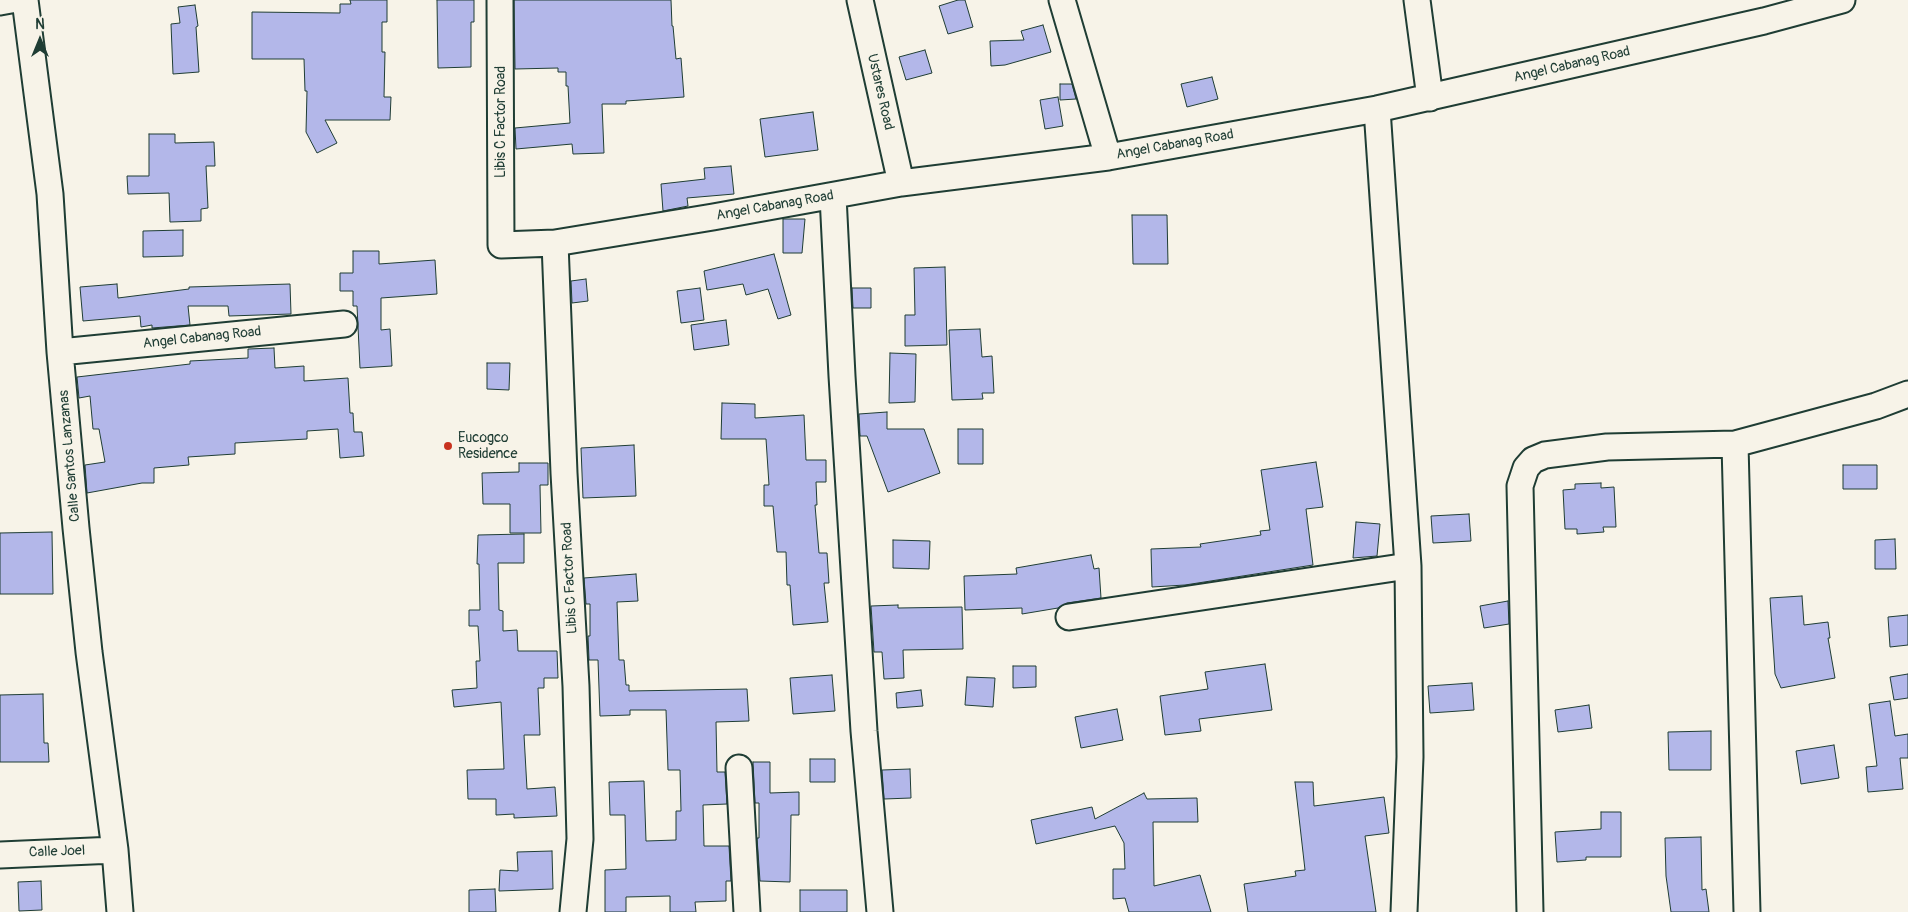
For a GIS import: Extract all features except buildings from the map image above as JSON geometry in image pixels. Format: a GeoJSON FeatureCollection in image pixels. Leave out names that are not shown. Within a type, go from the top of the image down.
{"type":"FeatureCollection","features":[{"type":"Feature","properties":{"kind":"street"},"geometry":{"type":"LineString","coordinates":[[0,2],[11,0]]}},
{"type":"Feature","properties":{"kind":"street","name":"Calle Santos Lanzanas"},"geometry":{"type":"LineString","coordinates":[[25,0],[50,194],[60,352],[89,652],[115,850],[120,912]]}},
{"type":"Feature","properties":{"kind":"street","name":"Libis C Factor Road"},"geometry":{"type":"LineString","coordinates":[[500,0],[501,245]]}},
{"type":"Feature","properties":{"kind":"street","name":"Ustares Road"},"geometry":{"type":"LineString","coordinates":[[860,0],[901,183]]}},
{"type":"Feature","properties":{"kind":"street"},"geometry":{"type":"LineString","coordinates":[[1062,0],[1108,157]]}},
{"type":"Feature","properties":{"kind":"street"},"geometry":{"type":"LineString","coordinates":[[1417,0],[1430,98]]}},
{"type":"Feature","properties":{"kind":"street","name":"Angel Cabanag Road"},"geometry":{"type":"LineString","coordinates":[[501,245],[555,243],[901,183],[1108,157],[1377,109],[1764,21],[1842,0]]}},
{"type":"Feature","properties":{"kind":"street"},"geometry":{"type":"LineString","coordinates":[[1377,109],[1408,566],[1410,757],[1404,912]]}},
{"type":"Feature","properties":{"kind":"street"},"geometry":{"type":"LineString","coordinates":[[833,196],[864,730],[880,912]]}},
{"type":"Feature","properties":{"kind":"street","name":"Libis C Factor Road"},"geometry":{"type":"LineString","coordinates":[[555,243],[564,473],[576,686],[580,839],[573,912]]}},
{"type":"Feature","properties":{"kind":"street","name":"Angel Cabanag Road"},"geometry":{"type":"LineString","coordinates":[[60,352],[344,324]]}},
{"type":"Feature","properties":{"kind":"street"},"geometry":{"type":"LineString","coordinates":[[1530,912],[1520,486],[1526,468],[1533,460],[1545,455],[1598,448],[1735,444],[1876,406],[1908,394]]}},
{"type":"Feature","properties":{"kind":"street"},"geometry":{"type":"LineString","coordinates":[[1735,444],[1747,912]]}},
{"type":"Feature","properties":{"kind":"street"},"geometry":{"type":"LineString","coordinates":[[1069,617],[1408,566]]}},
{"type":"Feature","properties":{"kind":"street"},"geometry":{"type":"LineString","coordinates":[[740,768],[747,912]]}},
{"type":"Feature","properties":{"kind":"street","name":"Calle Joel"},"geometry":{"type":"LineString","coordinates":[[0,855],[115,850]]}},
{"type":"Feature","properties":{"kind":"place","name":"Eucogco Residence"},"geometry":{"type":"Point","coordinates":[448,446]}}]}
